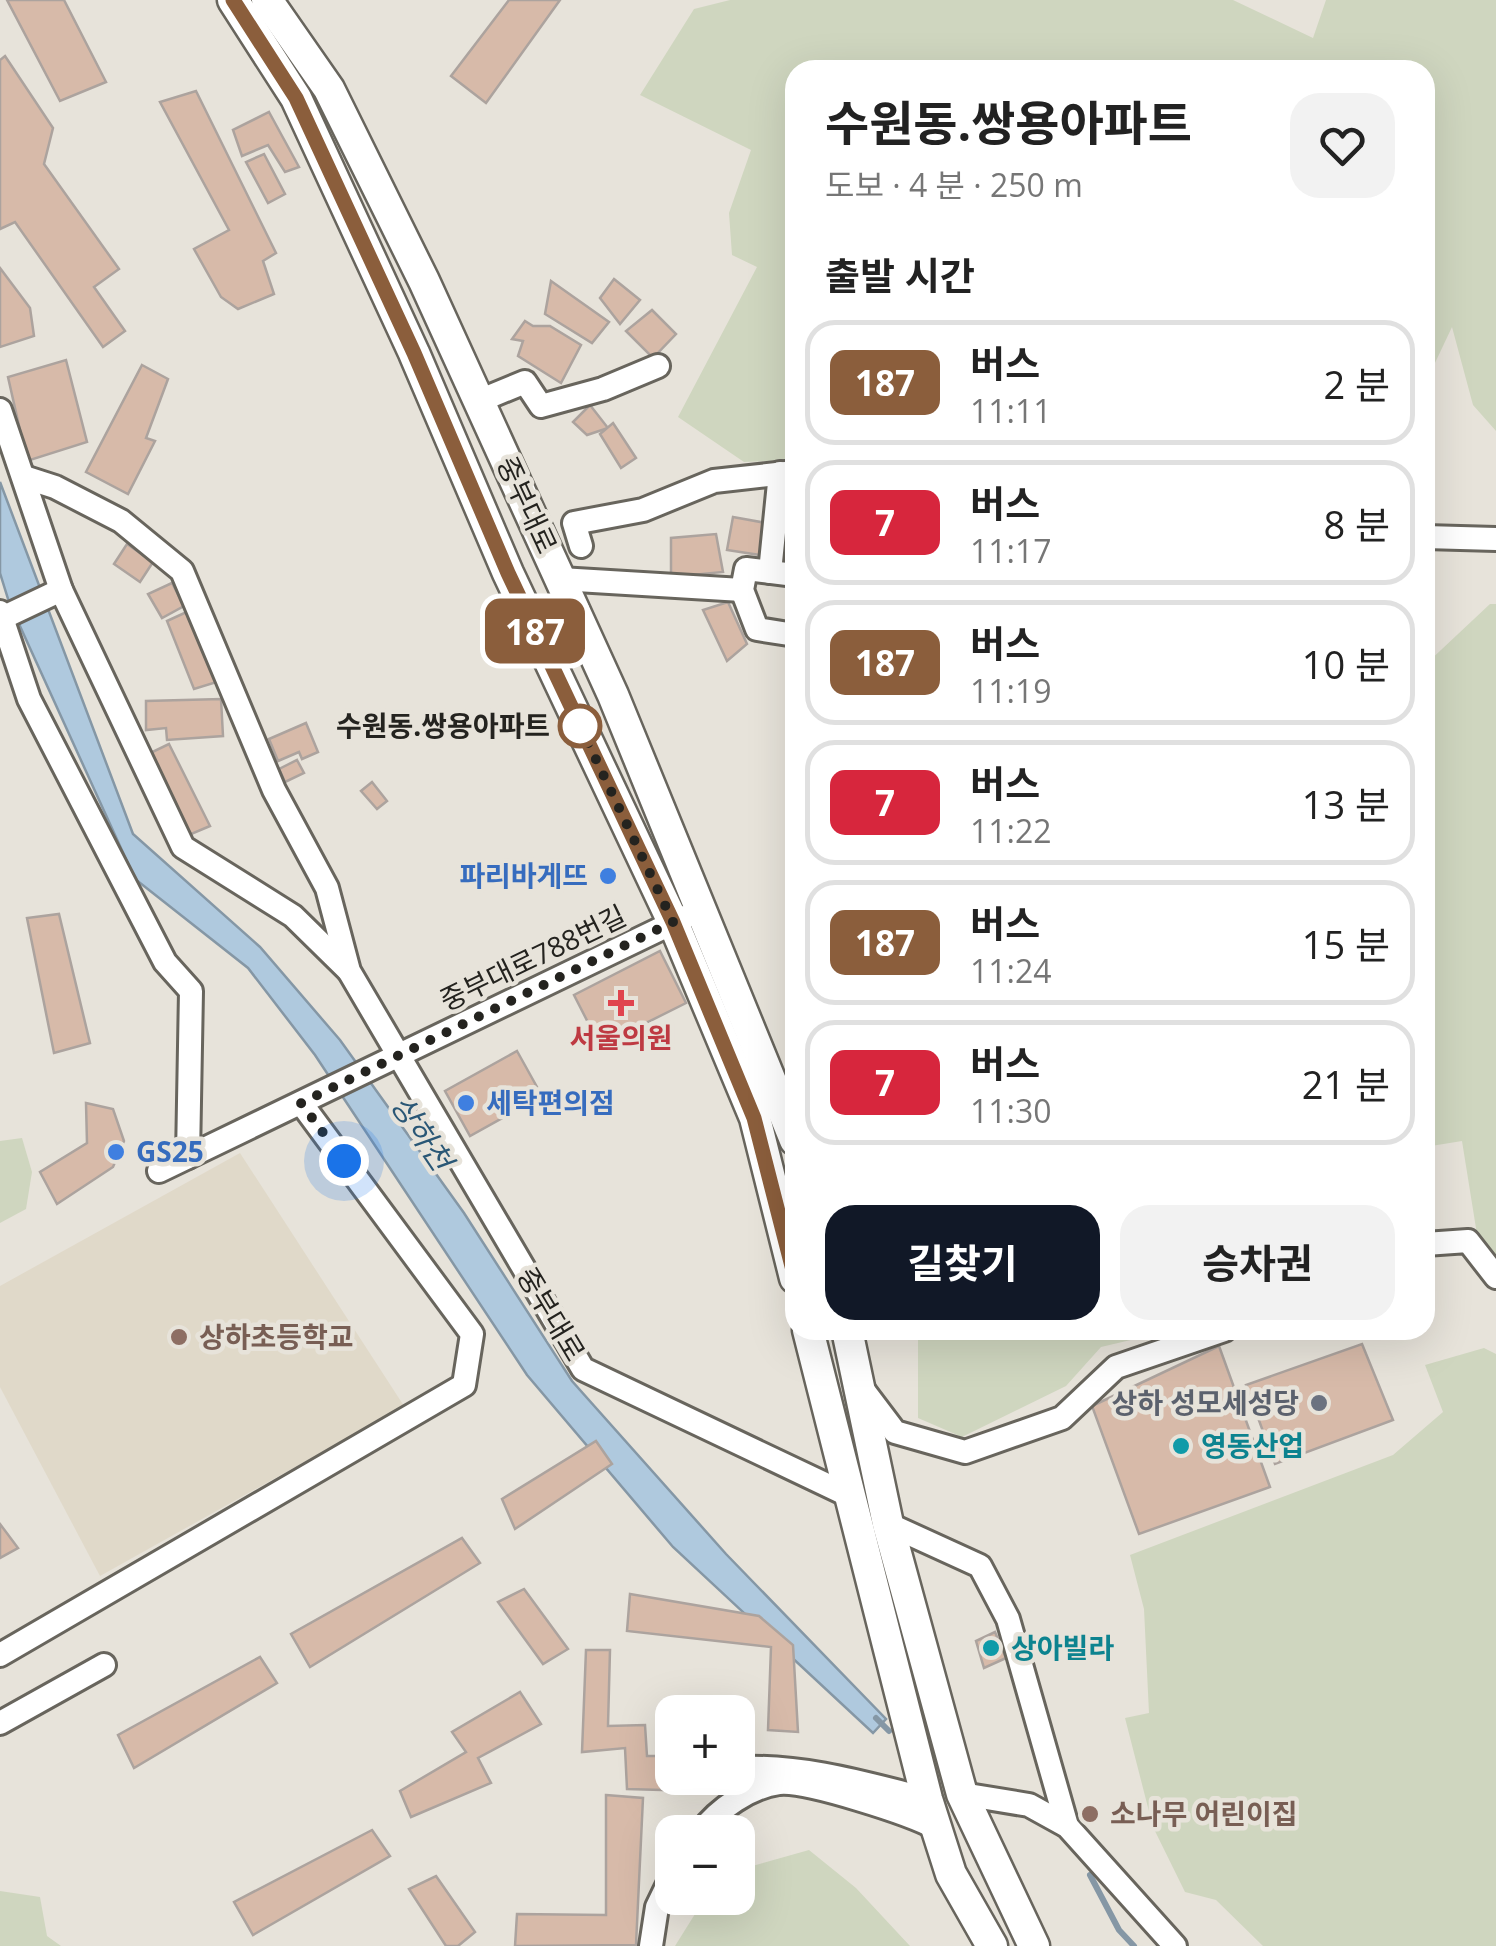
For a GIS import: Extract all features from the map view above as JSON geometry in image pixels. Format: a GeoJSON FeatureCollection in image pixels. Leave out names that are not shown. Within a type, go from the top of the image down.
{"type":"FeatureCollection","features":[{"type":"Feature","properties":{"kind":"main road","name":"중부대로"},"geometry":{"type":"LineString","coordinates":[[233,0],[296,98],[414,353],[508,573],[673,922],[754,1118],[785,1239]]}},
{"type":"Feature","properties":{"kind":"main road","name":"중부대로"},"geometry":{"type":"LineString","coordinates":[[267,0],[329,89],[479,401],[702,909],[785,1115]]}},
{"type":"Feature","properties":{"kind":"main road"},"geometry":{"type":"LineString","coordinates":[[811,1340],[926,1799],[951,1874],[992,1946]]}},
{"type":"Feature","properties":{"kind":"main road"},"geometry":{"type":"LineString","coordinates":[[849,1340],[888,1524],[962,1794],[1034,1946]]}},
{"type":"Feature","properties":{"kind":"street"},"geometry":{"type":"LineString","coordinates":[[479,401],[525,382],[542,406],[603,389],[658,366]]}},
{"type":"Feature","properties":{"kind":"street"},"geometry":{"type":"LineString","coordinates":[[0,410],[61,590],[184,847],[294,916],[349,972]]}},
{"type":"Feature","properties":{"kind":"street"},"geometry":{"type":"LineString","coordinates":[[581,546],[574,523],[643,510],[714,481],[785,473]]}},
{"type":"Feature","properties":{"kind":"street"},"geometry":{"type":"LineString","coordinates":[[24,477],[55,487],[120,521],[182,572],[274,790],[328,888],[349,972]]}},
{"type":"Feature","properties":{"kind":"street"},"geometry":{"type":"LineString","coordinates":[[770,572],[785,485]]}},
{"type":"Feature","properties":{"kind":"street"},"geometry":{"type":"LineString","coordinates":[[1435,537],[1496,539]]}},
{"type":"Feature","properties":{"kind":"street"},"geometry":{"type":"LineString","coordinates":[[785,574],[746,569],[742,590],[757,629],[785,633]]}},
{"type":"Feature","properties":{"kind":"street"},"geometry":{"type":"LineString","coordinates":[[560,579],[742,590]]}},
{"type":"Feature","properties":{"kind":"street"},"geometry":{"type":"LineString","coordinates":[[61,590],[1,615],[29,699],[165,962],[191,990],[188,1158]]}},
{"type":"Feature","properties":{"kind":"street","name":"중부대로788번길"},"geometry":{"type":"LineString","coordinates":[[301,1103],[702,909]]}},
{"type":"Feature","properties":{"kind":"street","name":"중부대로"},"geometry":{"type":"LineString","coordinates":[[349,972],[396,1059],[583,1370],[850,1496]]}},
{"type":"Feature","properties":{"kind":"street"},"geometry":{"type":"LineString","coordinates":[[0,1656],[464,1385],[472,1334],[301,1103],[159,1172]]}},
{"type":"Feature","properties":{"kind":"street"},"geometry":{"type":"LineString","coordinates":[[1435,1243],[1468,1241],[1496,1277]]}},
{"type":"Feature","properties":{"kind":"street"},"geometry":{"type":"LineString","coordinates":[[859,1385],[895,1432],[965,1452],[1062,1418],[1116,1366],[1194,1340]]}},
{"type":"Feature","properties":{"kind":"street"},"geometry":{"type":"LineString","coordinates":[[881,1489],[895,1432]]}},
{"type":"Feature","properties":{"kind":"street"},"geometry":{"type":"LineString","coordinates":[[888,1524],[980,1566],[1008,1619],[1067,1826]]}},
{"type":"Feature","properties":{"kind":"street"},"geometry":{"type":"LineString","coordinates":[[0,1723],[104,1664]]}},
{"type":"Feature","properties":{"kind":"street"},"geometry":{"type":"LineString","coordinates":[[755,1767],[808,1772],[926,1799]]}},
{"type":"Feature","properties":{"kind":"street"},"geometry":{"type":"LineString","coordinates":[[720,1815],[736,1800],[779,1783],[902,1814],[936,1828]]}},
{"type":"Feature","properties":{"kind":"street"},"geometry":{"type":"LineString","coordinates":[[962,1794],[1028,1804],[1067,1826],[1175,1946]]}},
{"type":"Feature","properties":{"kind":"street"},"geometry":{"type":"LineString","coordinates":[[652,1946],[656,1915]]}},
{"type":"Feature","properties":{"kind":"shaded area","name":"상하초등학교"},"geometry":{"type":"Polygon","coordinates":[[[240,1153],[404,1406],[100,1576],[0,1387],[0,1286],[240,1153]]]}},
{"type":"Feature","properties":{"kind":"green space"},"geometry":{"type":"Polygon","coordinates":[[[730,0],[1233,0],[1313,38],[1326,0],[1496,0],[1496,431],[1473,405],[1452,327],[1435,363],[1435,60],[785,60],[785,460],[744,462],[678,417],[757,267],[732,255],[729,213],[751,150],[640,95],[694,9],[730,0]]]}},
{"type":"Feature","properties":{"kind":"green space"},"geometry":{"type":"Polygon","coordinates":[[[1490,604],[1496,604],[1496,1277],[1479,1247],[1462,1141],[1435,1145],[1435,656],[1490,604]]]}},
{"type":"Feature","properties":{"kind":"green space"},"geometry":{"type":"Polygon","coordinates":[[[22,1138],[32,1172],[26,1209],[0,1223],[0,1141],[22,1138]]]}},
{"type":"Feature","properties":{"kind":"green space"},"geometry":{"type":"Polygon","coordinates":[[[918,1340],[1131,1340],[1101,1347],[1066,1386],[962,1437],[918,1418],[918,1340]]]}},
{"type":"Feature","properties":{"kind":"green space"},"geometry":{"type":"Polygon","coordinates":[[[1484,1348],[1496,1354],[1496,1946],[1263,1946],[1216,1900],[1185,1892],[1153,1827],[1125,1718],[1149,1713],[1144,1609],[1130,1555],[1393,1455],[1443,1412],[1425,1365],[1484,1348]]]}},
{"type":"Feature","properties":{"kind":"green space"},"geometry":{"type":"Polygon","coordinates":[[[809,1850],[856,1888],[910,1946],[675,1946],[694,1915],[755,1915],[755,1865],[809,1850]]]}},
{"type":"Feature","properties":{"kind":"green space"},"geometry":{"type":"Polygon","coordinates":[[[0,1891],[40,1897],[47,1936],[61,1946],[0,1946],[0,1891]]]}},
{"type":"Feature","properties":{"kind":"water"},"geometry":{"type":"Polygon","coordinates":[[[0,482],[133,834],[260,947],[340,1040],[464,1213],[572,1381],[726,1554],[886,1719],[873,1733],[673,1547],[527,1375],[315,1055],[248,968],[135,879],[9,602],[0,573],[0,482]]]}},
{"type":"Feature","properties":{"kind":"building"},"geometry":{"type":"Polygon","coordinates":[[[7,0],[64,0],[106,82],[60,101],[7,0]]]}},
{"type":"Feature","properties":{"kind":"building"},"geometry":{"type":"Polygon","coordinates":[[[509,0],[560,0],[486,103],[451,76],[509,0]]]}},
{"type":"Feature","properties":{"kind":"building"},"geometry":{"type":"Polygon","coordinates":[[[5,56],[53,128],[44,164],[119,269],[94,287],[125,331],[103,347],[15,222],[0,229],[0,60],[5,56]]]}},
{"type":"Feature","properties":{"kind":"building"},"geometry":{"type":"Polygon","coordinates":[[[196,91],[276,253],[263,261],[274,294],[238,309],[221,297],[194,249],[229,230],[160,102],[196,91]]]}},
{"type":"Feature","properties":{"kind":"building"},"geometry":{"type":"Polygon","coordinates":[[[269,112],[299,167],[285,172],[268,145],[242,156],[233,130],[269,112]]]}},
{"type":"Feature","properties":{"kind":"building"},"geometry":{"type":"Polygon","coordinates":[[[264,154],[285,194],[268,203],[246,162],[264,154]]]}},
{"type":"Feature","properties":{"kind":"building"},"geometry":{"type":"Polygon","coordinates":[[[0,268],[30,308],[34,336],[0,347],[0,268]]]}},
{"type":"Feature","properties":{"kind":"building"},"geometry":{"type":"Polygon","coordinates":[[[614,279],[640,300],[620,324],[600,298],[614,279]]]}},
{"type":"Feature","properties":{"kind":"building"},"geometry":{"type":"Polygon","coordinates":[[[551,281],[609,322],[592,343],[545,314],[551,281]]]}},
{"type":"Feature","properties":{"kind":"building"},"geometry":{"type":"Polygon","coordinates":[[[652,310],[676,334],[653,358],[626,331],[652,310]]]}},
{"type":"Feature","properties":{"kind":"building"},"geometry":{"type":"Polygon","coordinates":[[[525,321],[533,326],[550,326],[581,345],[561,383],[518,356],[523,341],[512,339],[525,321]]]}},
{"type":"Feature","properties":{"kind":"building"},"geometry":{"type":"Polygon","coordinates":[[[66,360],[87,442],[27,461],[8,377],[66,360]]]}},
{"type":"Feature","properties":{"kind":"building"},"geometry":{"type":"Polygon","coordinates":[[[142,365],[168,379],[146,438],[155,441],[128,494],[86,472],[142,365]]]}},
{"type":"Feature","properties":{"kind":"building"},"geometry":{"type":"Polygon","coordinates":[[[590,405],[608,428],[587,435],[573,422],[590,405]]]}},
{"type":"Feature","properties":{"kind":"building"},"geometry":{"type":"Polygon","coordinates":[[[613,423],[636,458],[621,468],[600,434],[613,423]]]}},
{"type":"Feature","properties":{"kind":"building"},"geometry":{"type":"Polygon","coordinates":[[[733,517],[766,523],[760,555],[727,550],[733,517]]]}},
{"type":"Feature","properties":{"kind":"building"},"geometry":{"type":"Polygon","coordinates":[[[716,534],[723,572],[671,577],[671,538],[716,534]]]}},
{"type":"Feature","properties":{"kind":"building"},"geometry":{"type":"Polygon","coordinates":[[[127,544],[153,562],[140,582],[114,564],[127,544]]]}},
{"type":"Feature","properties":{"kind":"building"},"geometry":{"type":"Polygon","coordinates":[[[172,583],[184,606],[162,618],[148,594],[172,583]]]}},
{"type":"Feature","properties":{"kind":"building"},"geometry":{"type":"Polygon","coordinates":[[[728,602],[747,644],[727,661],[703,610],[728,602]]]}},
{"type":"Feature","properties":{"kind":"building"},"geometry":{"type":"Polygon","coordinates":[[[191,610],[220,681],[194,689],[167,621],[191,610]]]}},
{"type":"Feature","properties":{"kind":"building"},"geometry":{"type":"Polygon","coordinates":[[[221,699],[223,736],[167,740],[166,728],[146,730],[146,701],[221,699]]]}},
{"type":"Feature","properties":{"kind":"building"},"geometry":{"type":"Polygon","coordinates":[[[306,723],[318,752],[302,759],[299,752],[278,761],[269,739],[306,723]]]}},
{"type":"Feature","properties":{"kind":"building"},"geometry":{"type":"Polygon","coordinates":[[[169,744],[210,826],[189,835],[146,755],[169,744]]]}},
{"type":"Feature","properties":{"kind":"building"},"geometry":{"type":"Polygon","coordinates":[[[297,760],[304,773],[285,782],[279,769],[297,760]]]}},
{"type":"Feature","properties":{"kind":"building"},"geometry":{"type":"Polygon","coordinates":[[[372,782],[387,801],[377,809],[361,791],[372,782]]]}},
{"type":"Feature","properties":{"kind":"building"},"geometry":{"type":"Polygon","coordinates":[[[59,914],[90,1043],[54,1053],[27,918],[59,914]]]}},
{"type":"Feature","properties":{"kind":"building"},"geometry":{"type":"Polygon","coordinates":[[[660,951],[686,1003],[600,1046],[574,995],[660,951]]]}},
{"type":"Feature","properties":{"kind":"building"},"geometry":{"type":"Polygon","coordinates":[[[517,1051],[542,1096],[470,1136],[445,1091],[517,1051]]]}},
{"type":"Feature","properties":{"kind":"building"},"geometry":{"type":"Polygon","coordinates":[[[86,1103],[113,1109],[124,1141],[113,1167],[57,1204],[40,1172],[87,1143],[86,1103]]]}},
{"type":"Feature","properties":{"kind":"building","name":"상하 성모세성당"},"geometry":{"type":"Polygon","coordinates":[[[1362,1344],[1393,1420],[1275,1464],[1246,1385],[1362,1344]]]}},
{"type":"Feature","properties":{"kind":"building","name":"영동산업"},"geometry":{"type":"Polygon","coordinates":[[[1219,1346],[1270,1487],[1139,1534],[1092,1406],[1219,1346]]]}},
{"type":"Feature","properties":{"kind":"building"},"geometry":{"type":"Polygon","coordinates":[[[596,1441],[612,1464],[515,1529],[502,1499],[596,1441]]]}},
{"type":"Feature","properties":{"kind":"building"},"geometry":{"type":"Polygon","coordinates":[[[0,1524],[18,1548],[0,1558],[0,1524]]]}},
{"type":"Feature","properties":{"kind":"building"},"geometry":{"type":"Polygon","coordinates":[[[462,1538],[480,1563],[310,1667],[291,1634],[462,1538]]]}},
{"type":"Feature","properties":{"kind":"building"},"geometry":{"type":"Polygon","coordinates":[[[524,1589],[568,1649],[543,1664],[498,1602],[524,1589]]]}},
{"type":"Feature","properties":{"kind":"building"},"geometry":{"type":"Polygon","coordinates":[[[630,1594],[759,1616],[793,1645],[798,1732],[768,1730],[771,1647],[627,1631],[630,1594]]]}},
{"type":"Feature","properties":{"kind":"building","name":"상아빌라"},"geometry":{"type":"Polygon","coordinates":[[[995,1632],[1006,1658],[984,1668],[976,1641],[995,1632]]]}},
{"type":"Feature","properties":{"kind":"building"},"geometry":{"type":"Polygon","coordinates":[[[586,1650],[610,1650],[608,1726],[645,1725],[647,1756],[655,1756],[655,1790],[627,1789],[625,1748],[582,1752],[586,1650]]]}},
{"type":"Feature","properties":{"kind":"building"},"geometry":{"type":"Polygon","coordinates":[[[260,1657],[277,1683],[134,1768],[118,1735],[260,1657]]]}},
{"type":"Feature","properties":{"kind":"building"},"geometry":{"type":"Polygon","coordinates":[[[520,1692],[541,1724],[478,1758],[491,1783],[411,1817],[400,1791],[466,1752],[452,1732],[520,1692]]]}},
{"type":"Feature","properties":{"kind":"building"},"geometry":{"type":"Polygon","coordinates":[[[606,1795],[643,1798],[636,1945],[515,1946],[517,1914],[606,1915],[606,1795]]]}},
{"type":"Feature","properties":{"kind":"building"},"geometry":{"type":"Polygon","coordinates":[[[372,1830],[390,1856],[253,1935],[234,1902],[372,1830]]]}},
{"type":"Feature","properties":{"kind":"building"},"geometry":{"type":"Polygon","coordinates":[[[436,1876],[475,1932],[458,1946],[446,1946],[409,1889],[436,1876]]]}},
{"type":"Feature","properties":{"kind":"waterway","name":"상하천"},"geometry":{"type":"LineString","coordinates":[[876,1718],[889,1731]]}},
{"type":"Feature","properties":{"kind":"waterway"},"geometry":{"type":"LineString","coordinates":[[1090,1875],[1119,1930],[1134,1946]]}},
{"type":"Feature","properties":{"kind":"bus line","name":"187"},"geometry":{"type":"LineString","coordinates":[[233,0],[296,98],[414,353],[508,573],[673,922],[754,1118],[785,1239]]}},
{"type":"Feature","properties":{"kind":"place","name":"수원동.쌍용아파트"},"geometry":{"type":"Point","coordinates":[580,726]}},
{"type":"Feature","properties":{"kind":"place","name":"파리바게뜨"},"geometry":{"type":"Point","coordinates":[608,876]}},
{"type":"Feature","properties":{"kind":"place","name":"서울의원"},"geometry":{"type":"Point","coordinates":[621,1003]}},
{"type":"Feature","properties":{"kind":"place","name":"세탁편의점"},"geometry":{"type":"Point","coordinates":[466,1103]}},
{"type":"Feature","properties":{"kind":"place","name":"GS25"},"geometry":{"type":"Point","coordinates":[116,1152]}},
{"type":"Feature","properties":{"kind":"place","name":"상하초등학교"},"geometry":{"type":"Point","coordinates":[179,1337]}},
{"type":"Feature","properties":{"kind":"place","name":"상하 성모세성당"},"geometry":{"type":"Point","coordinates":[1319,1403]}},
{"type":"Feature","properties":{"kind":"place","name":"영동산업"},"geometry":{"type":"Point","coordinates":[1181,1446]}},
{"type":"Feature","properties":{"kind":"place","name":"상아빌라"},"geometry":{"type":"Point","coordinates":[991,1648]}},
{"type":"Feature","properties":{"kind":"place","name":"소나무 어린이집"},"geometry":{"type":"Point","coordinates":[1090,1814]}},
{"type":"Feature","properties":{"kind":"route"},"geometry":{"type":"LineString","coordinates":[[344,1161],[301,1103],[673,922],[574,713],[580,726]]}}]}
